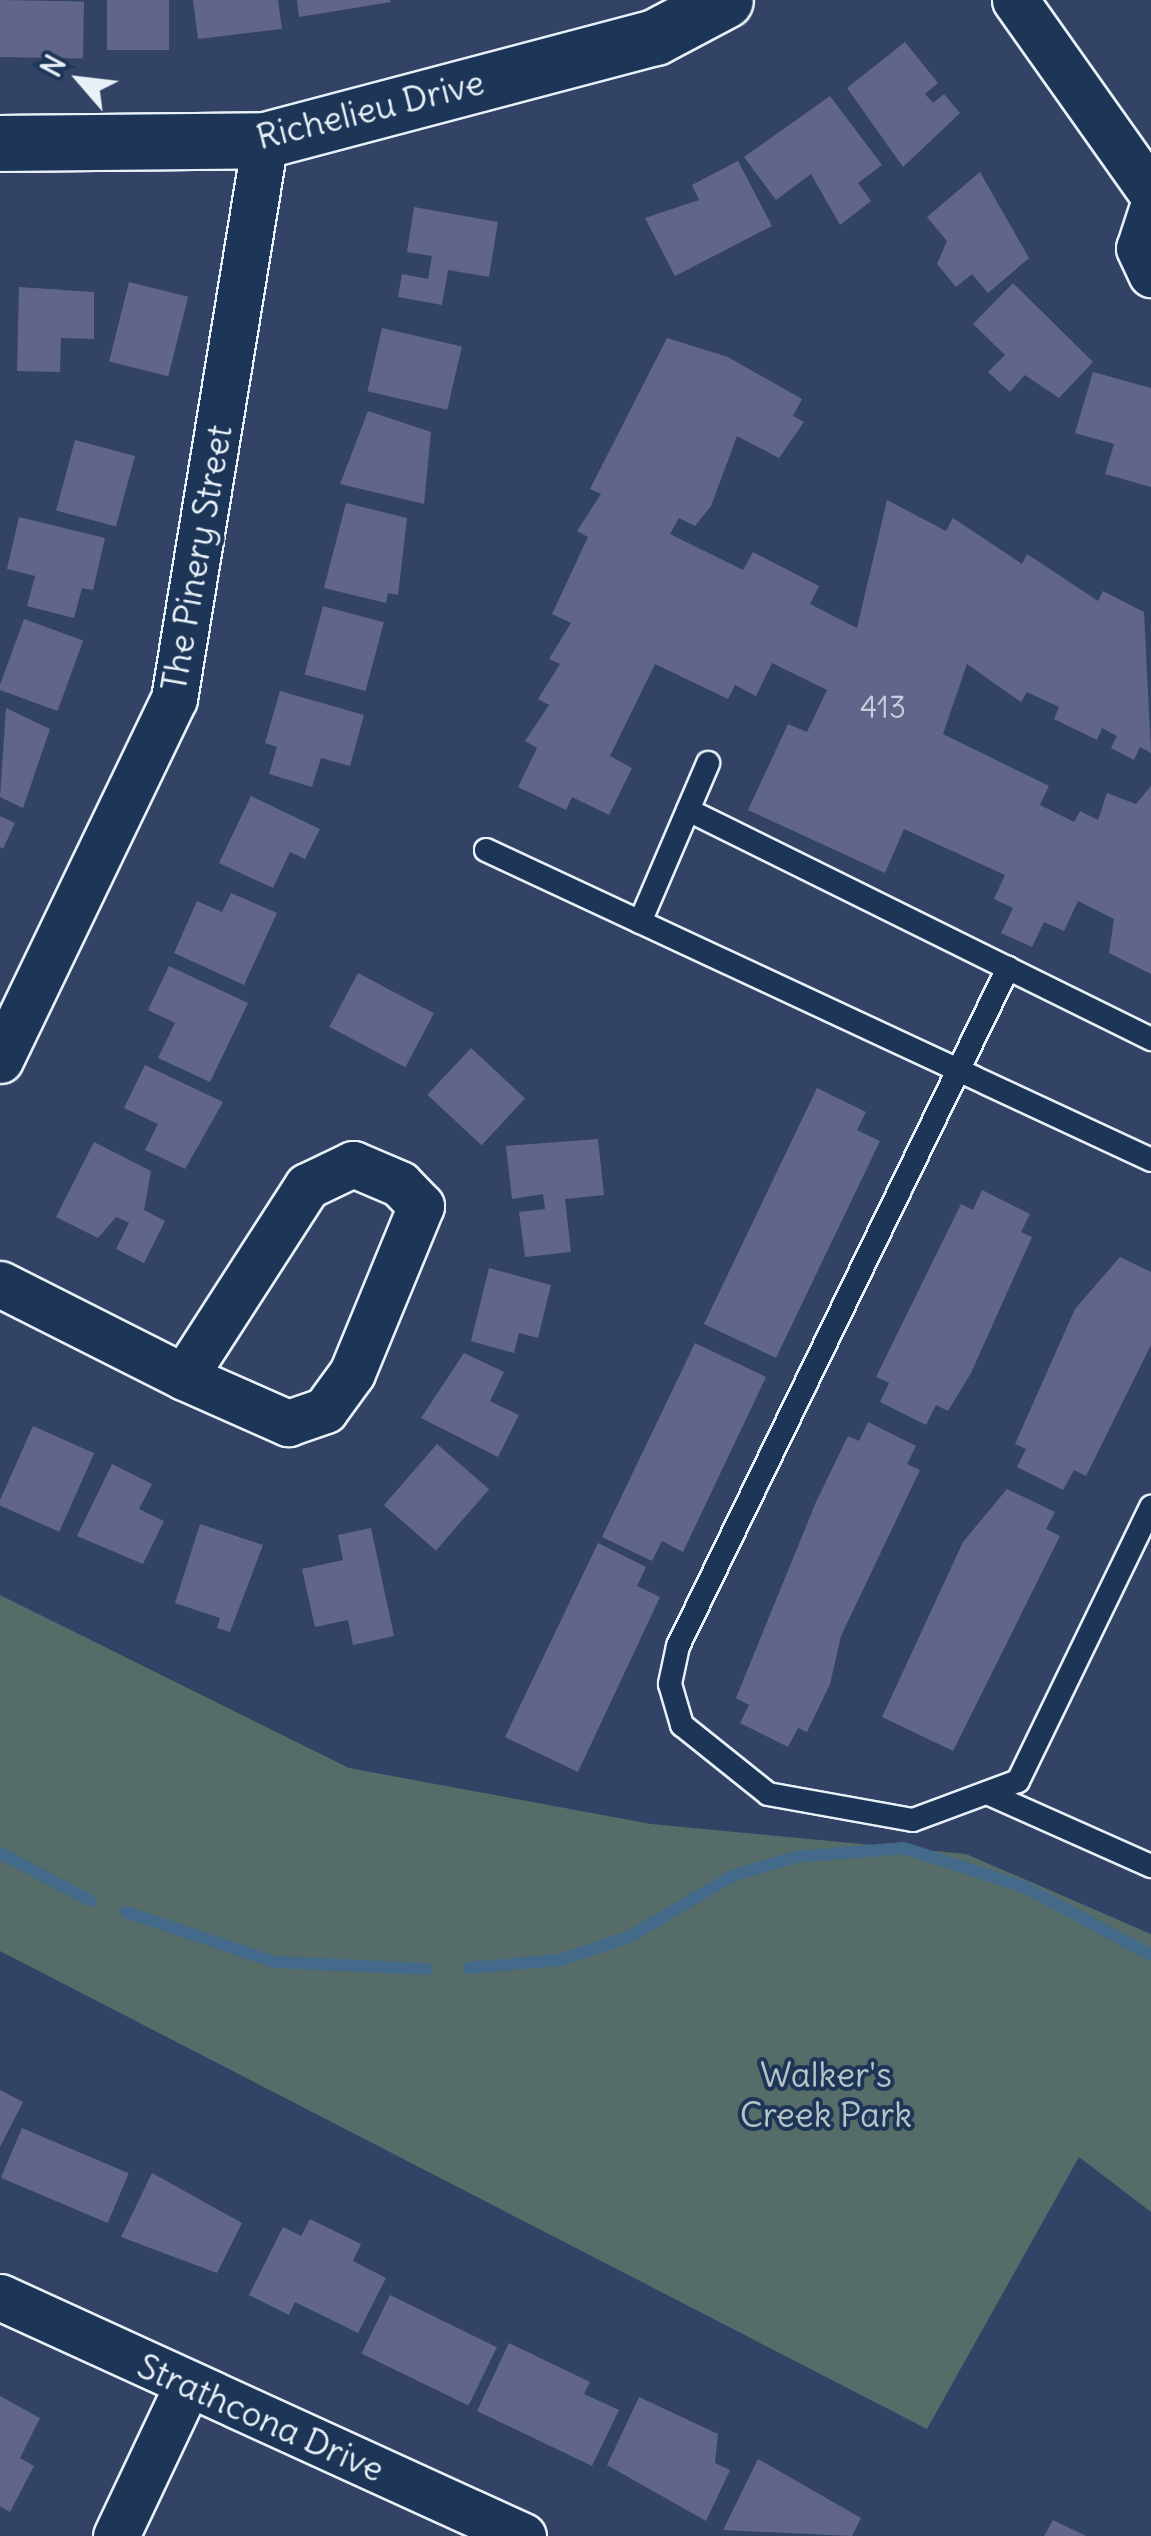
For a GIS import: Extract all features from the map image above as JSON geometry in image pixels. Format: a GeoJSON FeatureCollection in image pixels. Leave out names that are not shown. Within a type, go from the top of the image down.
{"type":"FeatureCollection","features":[{"type":"Feature","properties":{"kind":"street","name":"Richelieu Drive"},"geometry":{"type":"LineString","coordinates":[[0,143],[265,140],[655,37],[726,0]]}},
{"type":"Feature","properties":{"kind":"street"},"geometry":{"type":"LineString","coordinates":[[1015,0],[1151,192]]}},
{"type":"Feature","properties":{"kind":"street","name":"The Pinery Street"},"geometry":{"type":"LineString","coordinates":[[0,1060],[174,699],[265,140]]}},
{"type":"Feature","properties":{"kind":"street"},"geometry":{"type":"LineString","coordinates":[[1151,212],[1139,248],[1151,274]]}},
{"type":"Feature","properties":{"kind":"street"},"geometry":{"type":"LineString","coordinates":[[0,1284],[184,1377],[288,1423],[324,1410],[352,1373],[421,1206],[400,1184],[353,1164],[307,1186],[184,1377]]}},
{"type":"Feature","properties":{"kind":"street","name":"Strathcona Drive"},"geometry":{"type":"LineString","coordinates":[[0,2297],[523,2536]]}},
{"type":"Feature","properties":{"kind":"street"},"geometry":{"type":"LineString","coordinates":[[116,2536],[188,2384]]}},
{"type":"Feature","properties":{"kind":"lane"},"geometry":{"type":"LineString","coordinates":[[640,922],[708,763]]}},
{"type":"Feature","properties":{"kind":"lane"},"geometry":{"type":"LineString","coordinates":[[688,810],[1151,1039]]}},
{"type":"Feature","properties":{"kind":"lane"},"geometry":{"type":"LineString","coordinates":[[486,850],[1151,1160]]}},
{"type":"Feature","properties":{"kind":"lane"},"geometry":{"type":"LineString","coordinates":[[1008,968],[678,1646],[670,1684],[682,1725],[768,1794],[913,1820],[1018,1781],[1151,1507]]}},
{"type":"Feature","properties":{"kind":"lane"},"geometry":{"type":"LineString","coordinates":[[987,1793],[1151,1866]]}},
{"type":"Feature","properties":{"kind":"green space","name":"Walker's Creek Park"},"geometry":{"type":"Polygon","coordinates":[[[0,1595],[349,1768],[651,1824],[966,1854],[1151,1934],[1151,2212],[1079,2157],[927,2429],[0,1951],[0,1595]]]}},
{"type":"Feature","properties":{"kind":"building"},"geometry":{"type":"Polygon","coordinates":[[[0,0],[84,1],[83,58],[0,57],[0,0]]]}},
{"type":"Feature","properties":{"kind":"building"},"geometry":{"type":"Polygon","coordinates":[[[107,0],[169,0],[169,50],[107,50],[107,0]]]}},
{"type":"Feature","properties":{"kind":"building"},"geometry":{"type":"Polygon","coordinates":[[[193,0],[278,0],[282,29],[198,39],[193,0]]]}},
{"type":"Feature","properties":{"kind":"building"},"geometry":{"type":"Polygon","coordinates":[[[297,0],[390,0],[391,2],[299,17],[297,0]]]}},
{"type":"Feature","properties":{"kind":"building"},"geometry":{"type":"Polygon","coordinates":[[[905,42],[938,83],[925,94],[933,103],[944,94],[960,113],[903,167],[847,88],[905,42]]]}},
{"type":"Feature","properties":{"kind":"building"},"geometry":{"type":"Polygon","coordinates":[[[830,96],[882,165],[858,183],[871,201],[840,225],[811,174],[776,200],[744,157],[830,96]]]}},
{"type":"Feature","properties":{"kind":"building"},"geometry":{"type":"Polygon","coordinates":[[[738,161],[772,226],[675,276],[645,218],[699,200],[692,185],[738,161]]]}},
{"type":"Feature","properties":{"kind":"building"},"geometry":{"type":"Polygon","coordinates":[[[980,172],[1029,258],[988,293],[972,274],[956,287],[937,264],[947,241],[927,217],[980,172]]]}},
{"type":"Feature","properties":{"kind":"building"},"geometry":{"type":"Polygon","coordinates":[[[414,207],[498,222],[489,277],[448,270],[442,305],[398,297],[402,274],[428,279],[432,256],[407,252],[414,207]]]}},
{"type":"Feature","properties":{"kind":"building"},"geometry":{"type":"Polygon","coordinates":[[[129,282],[188,297],[168,376],[109,362],[129,282]]]}},
{"type":"Feature","properties":{"kind":"building"},"geometry":{"type":"Polygon","coordinates":[[[1013,283],[1093,362],[1059,398],[1025,375],[1010,392],[988,372],[1005,355],[973,324],[1013,283]]]}},
{"type":"Feature","properties":{"kind":"building"},"geometry":{"type":"Polygon","coordinates":[[[19,287],[94,292],[94,339],[61,338],[60,372],[17,371],[19,287]]]}},
{"type":"Feature","properties":{"kind":"building"},"geometry":{"type":"Polygon","coordinates":[[[382,328],[462,346],[447,410],[367,391],[382,328]]]}},
{"type":"Feature","properties":{"kind":"building"},"geometry":{"type":"Polygon","coordinates":[[[667,338],[728,357],[802,399],[793,416],[804,422],[779,458],[737,436],[711,506],[695,526],[679,518],[670,534],[743,570],[753,552],[819,586],[810,604],[857,628],[887,500],[946,531],[953,518],[1022,564],[1027,554],[1098,601],[1103,591],[1144,612],[1151,753],[1140,747],[1134,760],[1111,748],[1117,736],[1102,728],[1097,740],[1054,719],[1059,707],[1027,692],[1021,702],[967,664],[943,734],[1049,786],[1040,805],[1074,822],[1080,811],[1098,820],[1107,793],[1136,804],[1151,786],[1151,974],[1109,953],[1114,919],[1078,901],[1064,931],[1044,922],[1032,947],[1001,933],[1013,908],[994,899],[1005,875],[904,829],[885,873],[748,810],[788,724],[807,732],[827,690],[772,663],[756,696],[735,685],[728,699],[655,664],[610,756],[632,768],[609,815],[572,797],[566,810],[518,787],[537,748],[525,741],[549,705],[538,699],[560,664],[549,659],[571,623],[552,614],[588,537],[577,531],[601,494],[590,489],[667,338]]]}},
{"type":"Feature","properties":{"kind":"building"},"geometry":{"type":"Polygon","coordinates":[[[1093,372],[1151,388],[1151,487],[1105,474],[1114,444],[1075,433],[1093,372]]]}},
{"type":"Feature","properties":{"kind":"building"},"geometry":{"type":"Polygon","coordinates":[[[368,411],[431,432],[424,504],[340,484],[368,411]]]}},
{"type":"Feature","properties":{"kind":"building"},"geometry":{"type":"Polygon","coordinates":[[[75,440],[135,456],[116,527],[56,511],[75,440]]]}},
{"type":"Feature","properties":{"kind":"building"},"geometry":{"type":"Polygon","coordinates":[[[346,503],[407,518],[398,595],[388,593],[386,603],[324,588],[346,503]]]}},
{"type":"Feature","properties":{"kind":"building"},"geometry":{"type":"Polygon","coordinates":[[[19,517],[105,538],[93,590],[82,588],[74,618],[27,606],[35,576],[7,569],[19,517]]]}},
{"type":"Feature","properties":{"kind":"building"},"geometry":{"type":"Polygon","coordinates":[[[323,606],[384,622],[365,691],[305,675],[323,606]]]}},
{"type":"Feature","properties":{"kind":"building"},"geometry":{"type":"Polygon","coordinates":[[[24,619],[83,641],[58,711],[0,690],[24,619]]]}},
{"type":"Feature","properties":{"kind":"building"},"geometry":{"type":"Polygon","coordinates":[[[280,691],[364,715],[350,766],[321,758],[312,787],[269,774],[277,747],[265,743],[280,691]]]}},
{"type":"Feature","properties":{"kind":"building"},"geometry":{"type":"Polygon","coordinates":[[[6,708],[50,729],[23,808],[0,797],[6,708]]]}},
{"type":"Feature","properties":{"kind":"building"},"geometry":{"type":"Polygon","coordinates":[[[251,796],[320,829],[305,859],[290,852],[273,888],[219,863],[251,796]]]}},
{"type":"Feature","properties":{"kind":"building"},"geometry":{"type":"Polygon","coordinates":[[[0,816],[15,823],[3,849],[0,847],[0,816]]]}},
{"type":"Feature","properties":{"kind":"building"},"geometry":{"type":"Polygon","coordinates":[[[231,893],[277,913],[244,985],[174,953],[197,901],[222,912],[231,893]]]}},
{"type":"Feature","properties":{"kind":"building"},"geometry":{"type":"Polygon","coordinates":[[[169,966],[248,1003],[210,1082],[158,1058],[175,1023],[148,1010],[169,966]]]}},
{"type":"Feature","properties":{"kind":"building"},"geometry":{"type":"Polygon","coordinates":[[[358,973],[434,1013],[405,1067],[329,1027],[358,973]]]}},
{"type":"Feature","properties":{"kind":"building"},"geometry":{"type":"Polygon","coordinates":[[[471,1048],[525,1098],[481,1145],[427,1095],[471,1048]]]}},
{"type":"Feature","properties":{"kind":"building"},"geometry":{"type":"Polygon","coordinates":[[[145,1065],[223,1102],[185,1169],[145,1150],[158,1124],[124,1108],[145,1065]]]}},
{"type":"Feature","properties":{"kind":"building"},"geometry":{"type":"Polygon","coordinates":[[[817,1088],[866,1112],[857,1130],[880,1141],[776,1358],[704,1324],[817,1088]]]}},
{"type":"Feature","properties":{"kind":"building"},"geometry":{"type":"Polygon","coordinates":[[[598,1139],[604,1195],[565,1199],[571,1252],[525,1257],[519,1212],[545,1209],[543,1194],[512,1199],[506,1146],[598,1139]]]}},
{"type":"Feature","properties":{"kind":"building"},"geometry":{"type":"Polygon","coordinates":[[[94,1142],[151,1171],[144,1210],[165,1221],[144,1263],[116,1249],[129,1223],[116,1217],[98,1238],[56,1217],[94,1142]]]}},
{"type":"Feature","properties":{"kind":"building"},"geometry":{"type":"Polygon","coordinates":[[[982,1190],[1030,1214],[1021,1232],[1032,1237],[971,1373],[948,1411],[936,1405],[926,1425],[880,1402],[889,1383],[876,1377],[961,1204],[973,1210],[982,1190]]]}},
{"type":"Feature","properties":{"kind":"building"},"geometry":{"type":"Polygon","coordinates":[[[1120,1257],[1151,1272],[1151,1345],[1086,1476],[1074,1470],[1063,1490],[1017,1467],[1026,1449],[1015,1444],[1075,1309],[1120,1257]]]}},
{"type":"Feature","properties":{"kind":"building"},"geometry":{"type":"Polygon","coordinates":[[[489,1268],[551,1285],[538,1338],[519,1333],[514,1353],[471,1341],[489,1268]]]}},
{"type":"Feature","properties":{"kind":"building"},"geometry":{"type":"Polygon","coordinates":[[[695,1343],[766,1377],[683,1552],[662,1541],[652,1561],[602,1537],[695,1343]]]}},
{"type":"Feature","properties":{"kind":"building"},"geometry":{"type":"Polygon","coordinates":[[[464,1353],[504,1372],[490,1401],[519,1415],[498,1457],[421,1418],[464,1353]]]}},
{"type":"Feature","properties":{"kind":"building"},"geometry":{"type":"Polygon","coordinates":[[[868,1422],[916,1446],[907,1464],[920,1470],[841,1636],[830,1684],[807,1732],[798,1728],[788,1747],[740,1723],[749,1705],[736,1698],[816,1502],[848,1436],[859,1441],[868,1422]]]}},
{"type":"Feature","properties":{"kind":"building"},"geometry":{"type":"Polygon","coordinates":[[[33,1426],[94,1453],[59,1532],[0,1505],[33,1426]]]}},
{"type":"Feature","properties":{"kind":"building"},"geometry":{"type":"Polygon","coordinates":[[[437,1444],[489,1489],[436,1550],[384,1505],[437,1444]]]}},
{"type":"Feature","properties":{"kind":"building"},"geometry":{"type":"Polygon","coordinates":[[[112,1464],[152,1484],[139,1509],[164,1521],[143,1564],[77,1536],[112,1464]]]}},
{"type":"Feature","properties":{"kind":"building"},"geometry":{"type":"Polygon","coordinates":[[[1007,1489],[1055,1512],[1046,1529],[1060,1536],[953,1751],[882,1717],[963,1542],[1007,1489]]]}},
{"type":"Feature","properties":{"kind":"building"},"geometry":{"type":"Polygon","coordinates":[[[200,1524],[263,1545],[230,1632],[217,1628],[220,1618],[175,1603],[200,1524]]]}},
{"type":"Feature","properties":{"kind":"building"},"geometry":{"type":"Polygon","coordinates":[[[371,1528],[394,1636],[353,1645],[348,1620],[315,1627],[302,1569],[343,1560],[338,1535],[371,1528]]]}},
{"type":"Feature","properties":{"kind":"building"},"geometry":{"type":"Polygon","coordinates":[[[598,1543],[646,1567],[637,1586],[660,1597],[578,1772],[505,1737],[598,1543]]]}},
{"type":"Feature","properties":{"kind":"building"},"geometry":{"type":"Polygon","coordinates":[[[0,2090],[23,2102],[0,2147],[0,2090]]]}},
{"type":"Feature","properties":{"kind":"building"},"geometry":{"type":"Polygon","coordinates":[[[22,2128],[129,2173],[108,2223],[1,2178],[22,2128]]]}},
{"type":"Feature","properties":{"kind":"building"},"geometry":{"type":"Polygon","coordinates":[[[152,2173],[242,2223],[217,2273],[121,2237],[152,2173]]]}},
{"type":"Feature","properties":{"kind":"building"},"geometry":{"type":"Polygon","coordinates":[[[310,2219],[361,2244],[353,2261],[386,2278],[358,2333],[295,2302],[289,2315],[249,2295],[283,2227],[301,2236],[310,2219]]]}},
{"type":"Feature","properties":{"kind":"building"},"geometry":{"type":"Polygon","coordinates":[[[390,2295],[497,2347],[468,2406],[362,2353],[390,2295]]]}},
{"type":"Feature","properties":{"kind":"building"},"geometry":{"type":"Polygon","coordinates":[[[509,2343],[590,2382],[584,2394],[619,2410],[592,2466],[477,2411],[509,2343]]]}},
{"type":"Feature","properties":{"kind":"building"},"geometry":{"type":"Polygon","coordinates":[[[0,2396],[40,2418],[20,2458],[34,2466],[10,2512],[0,2506],[0,2396]]]}},
{"type":"Feature","properties":{"kind":"building"},"geometry":{"type":"Polygon","coordinates":[[[639,2397],[718,2434],[715,2463],[730,2470],[706,2521],[607,2465],[639,2397]]]}},
{"type":"Feature","properties":{"kind":"building"},"geometry":{"type":"Polygon","coordinates":[[[758,2459],[861,2518],[852,2536],[723,2530],[758,2459]]]}},
{"type":"Feature","properties":{"kind":"building"},"geometry":{"type":"Polygon","coordinates":[[[1053,2520],[1086,2536],[1044,2536],[1053,2520]]]}},
{"type":"Feature","properties":{"kind":"waterway"},"geometry":{"type":"LineString","coordinates":[[469,1968],[560,1960],[629,1937],[732,1876],[795,1857],[904,1848],[1024,1887],[1151,1955]]}},
{"type":"Feature","properties":{"kind":"waterway"},"geometry":{"type":"LineString","coordinates":[[0,1853],[91,1901]]}},
{"type":"Feature","properties":{"kind":"waterway"},"geometry":{"type":"LineString","coordinates":[[126,1912],[275,1962],[427,1969]]}}]}
